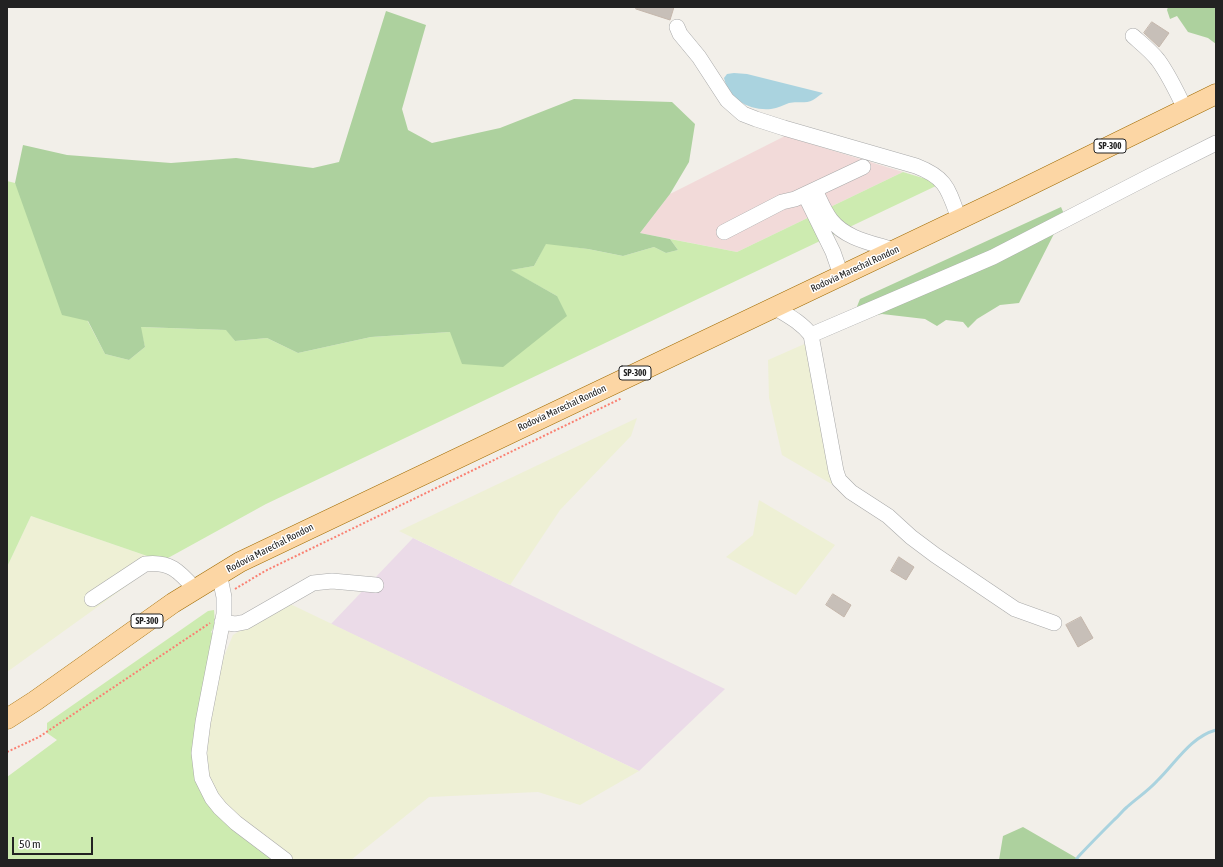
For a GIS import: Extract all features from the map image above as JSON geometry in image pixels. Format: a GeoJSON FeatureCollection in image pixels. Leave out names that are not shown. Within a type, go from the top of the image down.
{"type":"FeatureCollection","features":[{"type":"Feature","properties":{"kind":"main road","name":"Rodovia Marechal Rondon"},"geometry":{"type":"LineString","coordinates":[[7,719],[35,701],[172,603],[219,573],[266,549],[894,250],[1216,94]]}},
{"type":"Feature","properties":{"kind":"main road","name":"Rodovia Marechal Rondon"},"geometry":{"type":"LineString","coordinates":[[7,728],[35,701]]}},
{"type":"Feature","properties":{"kind":"street"},"geometry":{"type":"LineString","coordinates":[[677,27],[680,34],[699,57],[727,100],[743,114],[770,124],[927,170],[936,175],[943,182],[951,198],[958,219]]}},
{"type":"Feature","properties":{"kind":"street"},"geometry":{"type":"LineString","coordinates":[[1134,36],[1149,49],[1158,60],[1166,72],[1185,109]]}},
{"type":"Feature","properties":{"kind":"street"},"geometry":{"type":"LineString","coordinates":[[811,335],[993,257],[1216,143]]}},
{"type":"Feature","properties":{"kind":"street"},"geometry":{"type":"LineString","coordinates":[[724,232],[782,202],[795,199],[863,167]]}},
{"type":"Feature","properties":{"kind":"street"},"geometry":{"type":"LineString","coordinates":[[810,192],[836,225],[854,237],[894,250]]}},
{"type":"Feature","properties":{"kind":"street"},"geometry":{"type":"LineString","coordinates":[[810,192],[822,232],[833,252],[841,275]]}},
{"type":"Feature","properties":{"kind":"street"},"geometry":{"type":"LineString","coordinates":[[822,232],[836,225]]}},
{"type":"Feature","properties":{"kind":"street"},"geometry":{"type":"LineString","coordinates":[[774,307],[796,320],[805,327],[811,335],[828,434],[836,471],[840,480],[854,495],[888,516],[911,537],[1006,603],[1025,613],[1054,623]]}},
{"type":"Feature","properties":{"kind":"street"},"geometry":{"type":"LineString","coordinates":[[92,598],[145,564],[153,563],[165,564],[173,568],[195,589]]}},
{"type":"Feature","properties":{"kind":"street"},"geometry":{"type":"LineString","coordinates":[[219,573],[224,597],[223,618],[201,738],[199,754],[202,778],[212,798],[220,808],[236,823],[285,860]]}},
{"type":"Feature","properties":{"kind":"street"},"geometry":{"type":"LineString","coordinates":[[223,618],[234,624],[245,622],[313,582],[332,581],[376,585]]}},
{"type":"Feature","properties":{"kind":"path"},"geometry":{"type":"LineString","coordinates":[[224,597],[265,571],[624,397]]}},
{"type":"Feature","properties":{"kind":"path"},"geometry":{"type":"LineString","coordinates":[[7,752],[39,737],[223,618]]}},
{"type":"Feature","properties":{"kind":"shaded area"},"geometry":{"type":"Polygon","coordinates":[[[785,136],[903,172],[737,252],[640,233],[670,194],[785,136]]]}},
{"type":"Feature","properties":{"kind":"shaded area"},"geometry":{"type":"Polygon","coordinates":[[[413,538],[725,689],[639,771],[331,624],[413,538]]]}},
{"type":"Feature","properties":{"kind":"green space"},"geometry":{"type":"Polygon","coordinates":[[[1168,7],[1216,7],[1216,44],[1208,38],[1188,32],[1177,16],[1170,19],[1167,10],[1168,7]]]}},
{"type":"Feature","properties":{"kind":"green space"},"geometry":{"type":"Polygon","coordinates":[[[386,11],[426,25],[402,109],[408,130],[432,143],[500,128],[574,99],[672,102],[695,124],[689,162],[670,194],[640,233],[670,239],[678,250],[666,253],[654,247],[623,256],[588,249],[546,244],[534,266],[511,270],[557,296],[567,316],[503,367],[462,364],[450,332],[371,337],[298,353],[267,338],[235,341],[226,330],[141,327],[145,347],[129,360],[105,354],[88,321],[62,315],[15,183],[23,145],[67,155],[171,163],[236,158],[313,168],[339,162],[386,11]]]}},
{"type":"Feature","properties":{"kind":"green space"},"geometry":{"type":"Polygon","coordinates":[[[903,172],[936,182],[938,185],[266,504],[168,558],[153,558],[31,516],[7,567],[7,181],[15,183],[105,354],[129,360],[145,347],[140,327],[227,330],[235,341],[267,338],[298,353],[371,337],[450,332],[557,296],[510,270],[534,266],[546,243],[623,256],[654,247],[666,253],[678,250],[670,239],[737,252],[903,172]]]}},
{"type":"Feature","properties":{"kind":"green space"},"geometry":{"type":"Polygon","coordinates":[[[1061,207],[1064,214],[1019,303],[1000,305],[977,319],[968,328],[963,322],[946,320],[937,326],[925,319],[882,314],[868,317],[856,309],[860,299],[1061,207]]]}},
{"type":"Feature","properties":{"kind":"green space"},"geometry":{"type":"Polygon","coordinates":[[[809,342],[840,489],[782,455],[769,398],[768,360],[809,342]]]}},
{"type":"Feature","properties":{"kind":"green space"},"geometry":{"type":"Polygon","coordinates":[[[637,418],[631,436],[560,510],[510,585],[399,531],[637,418]]]}},
{"type":"Feature","properties":{"kind":"green space"},"geometry":{"type":"Polygon","coordinates":[[[759,500],[835,545],[796,595],[726,557],[753,535],[759,500]]]}},
{"type":"Feature","properties":{"kind":"green space"},"geometry":{"type":"Polygon","coordinates":[[[31,516],[153,558],[153,567],[7,672],[7,567],[31,516]]]}},
{"type":"Feature","properties":{"kind":"green space"},"geometry":{"type":"Polygon","coordinates":[[[286,602],[639,771],[580,805],[538,792],[429,797],[351,860],[294,860],[239,821],[226,807],[209,778],[207,759],[209,725],[222,661],[233,635],[286,602]]]}},
{"type":"Feature","properties":{"kind":"green space"},"geometry":{"type":"Polygon","coordinates":[[[214,610],[215,625],[211,632],[213,634],[193,752],[195,777],[199,789],[206,800],[274,860],[7,860],[7,777],[57,740],[47,733],[47,723],[208,611],[214,610]]]}},
{"type":"Feature","properties":{"kind":"green space"},"geometry":{"type":"Polygon","coordinates":[[[1023,827],[1080,860],[999,860],[1003,836],[1023,827]]]}},
{"type":"Feature","properties":{"kind":"water"},"geometry":{"type":"Polygon","coordinates":[[[727,74],[747,74],[823,93],[807,102],[789,103],[771,109],[756,108],[748,106],[730,92],[724,78],[727,74]]]}},
{"type":"Feature","properties":{"kind":"building"},"geometry":{"type":"Polygon","coordinates":[[[637,7],[674,7],[670,20],[636,9],[637,7]]]}},
{"type":"Feature","properties":{"kind":"building"},"geometry":{"type":"Polygon","coordinates":[[[1152,22],[1169,33],[1159,47],[1144,33],[1152,22]]]}},
{"type":"Feature","properties":{"kind":"building"},"geometry":{"type":"Polygon","coordinates":[[[899,557],[914,567],[906,580],[891,571],[899,557]]]}},
{"type":"Feature","properties":{"kind":"building"},"geometry":{"type":"Polygon","coordinates":[[[833,594],[851,605],[844,617],[826,605],[833,594]]]}},
{"type":"Feature","properties":{"kind":"building"},"geometry":{"type":"Polygon","coordinates":[[[1081,617],[1093,638],[1078,647],[1066,625],[1081,617]]]}},
{"type":"Feature","properties":{"kind":"waterway"},"geometry":{"type":"LineString","coordinates":[[1076,860],[1125,809],[1154,785],[1191,745],[1198,739],[1216,730]]}}]}
